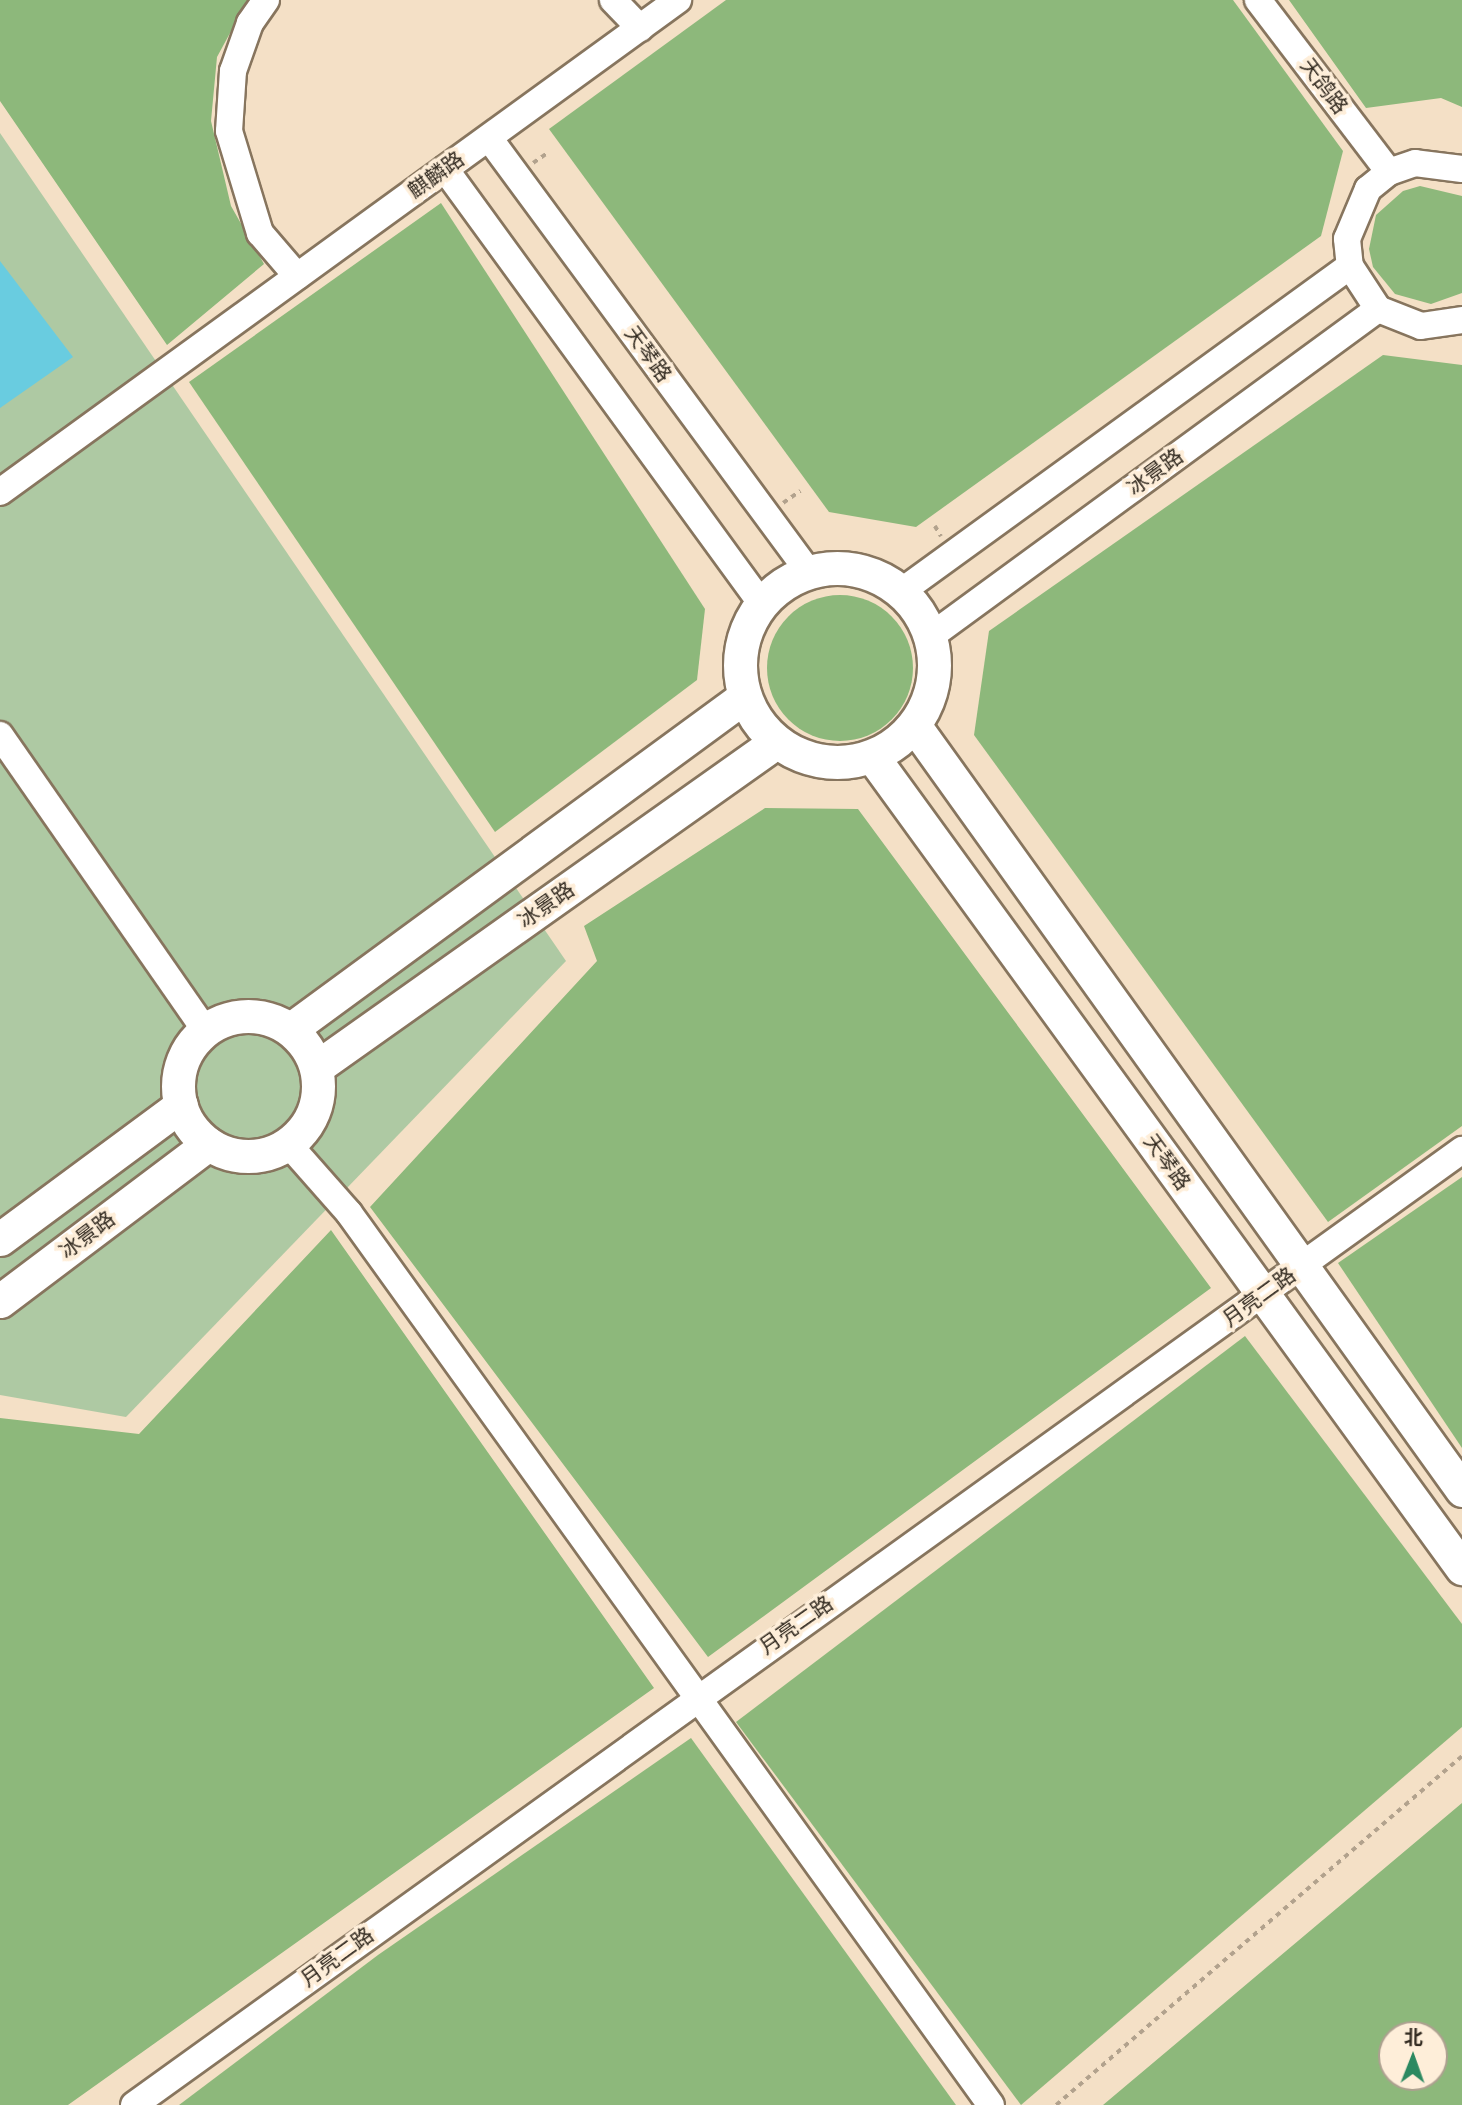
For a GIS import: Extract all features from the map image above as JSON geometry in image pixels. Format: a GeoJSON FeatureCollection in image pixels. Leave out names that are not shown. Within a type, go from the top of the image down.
{"type":"FeatureCollection","features":[{"type":"Feature","properties":{"kind":"main road"},"geometry":{"type":"LineString","coordinates":[[841,567],[874,574],[902,592],[931,635],[931,687],[914,725],[872,756],[839,763],[806,758],[776,742],[744,697],[738,664],[744,632],[761,603],[808,571],[841,567]]}},
{"type":"Feature","properties":{"kind":"main road"},"geometry":{"type":"LineString","coordinates":[[291,1029],[744,697]]}},
{"type":"Feature","properties":{"kind":"main road"},"geometry":{"type":"LineString","coordinates":[[914,725],[1462,1490]]}},
{"type":"Feature","properties":{"kind":"main road","name":"冰景路"},"geometry":{"type":"LineString","coordinates":[[317,1067],[776,742]]}},
{"type":"Feature","properties":{"kind":"main road","name":"天琴路"},"geometry":{"type":"LineString","coordinates":[[872,756],[1462,1568]]}},
{"type":"Feature","properties":{"kind":"main road"},"geometry":{"type":"LineString","coordinates":[[246,1015],[291,1029],[317,1067],[314,1112],[290,1146],[239,1156],[208,1144],[181,1105],[178,1071],[204,1028],[246,1015]]}},
{"type":"Feature","properties":{"kind":"main road"},"geometry":{"type":"LineString","coordinates":[[0,1239],[181,1105]]}},
{"type":"Feature","properties":{"kind":"main road","name":"冰景路"},"geometry":{"type":"LineString","coordinates":[[0,1300],[208,1144]]}},
{"type":"Feature","properties":{"kind":"street"},"geometry":{"type":"LineString","coordinates":[[267,0],[250,23],[233,71],[229,131],[260,233],[297,276]]}},
{"type":"Feature","properties":{"kind":"street"},"geometry":{"type":"LineString","coordinates":[[613,0],[640,28]]}},
{"type":"Feature","properties":{"kind":"street","name":"麒麟路"},"geometry":{"type":"LineString","coordinates":[[0,492],[678,0]]}},
{"type":"Feature","properties":{"kind":"street","name":"天鸽路"},"geometry":{"type":"LineString","coordinates":[[1258,0],[1389,172]]}},
{"type":"Feature","properties":{"kind":"street","name":"天琴路"},"geometry":{"type":"LineString","coordinates":[[489,138],[808,571]]}},
{"type":"Feature","properties":{"kind":"street"},"geometry":{"type":"LineString","coordinates":[[1462,169],[1415,163],[1389,172],[1353,212],[1350,266],[1378,309],[1421,326],[1462,320]]}},
{"type":"Feature","properties":{"kind":"street"},"geometry":{"type":"LineString","coordinates":[[445,169],[761,603]]}},
{"type":"Feature","properties":{"kind":"street"},"geometry":{"type":"LineString","coordinates":[[902,592],[1350,266]]}},
{"type":"Feature","properties":{"kind":"street","name":"冰景路"},"geometry":{"type":"LineString","coordinates":[[931,635],[1378,309]]}},
{"type":"Feature","properties":{"kind":"street"},"geometry":{"type":"LineString","coordinates":[[0,735],[204,1028]]}},
{"type":"Feature","properties":{"kind":"street"},"geometry":{"type":"LineString","coordinates":[[290,1146],[349,1213],[699,1694],[991,2105]]}},
{"type":"Feature","properties":{"kind":"street","name":"月亮二路"},"geometry":{"type":"LineString","coordinates":[[134,2105],[699,1694],[1462,1150]]}},
{"type":"Feature","properties":{"kind":"path"},"geometry":{"type":"LineString","coordinates":[[1056,2105],[1462,1756]]}},
{"type":"Feature","properties":{"kind":"green space"},"geometry":{"type":"Polygon","coordinates":[[[0,0],[248,0],[217,57],[211,121],[231,206],[264,264],[167,345],[0,101],[0,0]]]}},
{"type":"Feature","properties":{"kind":"green space"},"geometry":{"type":"Polygon","coordinates":[[[726,0],[1233,0],[1343,151],[1321,236],[916,527],[829,512],[549,129],[726,0]]]}},
{"type":"Feature","properties":{"kind":"green space"},"geometry":{"type":"Polygon","coordinates":[[[1289,0],[1462,0],[1462,107],[1441,98],[1366,108],[1289,0]]]}},
{"type":"Feature","properties":{"kind":"green space"},"geometry":{"type":"Polygon","coordinates":[[[0,133],[566,961],[126,1417],[0,1395],[0,133]]]}},
{"type":"Feature","properties":{"kind":"green space"},"geometry":{"type":"Polygon","coordinates":[[[1420,186],[1462,196],[1462,293],[1431,304],[1395,294],[1373,267],[1369,249],[1376,215],[1403,191],[1420,186]]]}},
{"type":"Feature","properties":{"kind":"green space"},"geometry":{"type":"Polygon","coordinates":[[[441,203],[705,609],[697,680],[495,832],[189,382],[441,203]]]}},
{"type":"Feature","properties":{"kind":"green space"},"geometry":{"type":"Polygon","coordinates":[[[1383,355],[1462,365],[1462,1126],[1328,1222],[974,735],[989,631],[1383,355]]]}},
{"type":"Feature","properties":{"kind":"green space"},"geometry":{"type":"Polygon","coordinates":[[[840,595],[868,600],[892,616],[908,640],[913,668],[908,696],[892,720],[868,736],[840,741],[812,736],[788,720],[772,696],[767,668],[772,640],[788,616],[812,600],[840,595]]]}},
{"type":"Feature","properties":{"kind":"green space"},"geometry":{"type":"Polygon","coordinates":[[[765,808],[858,809],[1211,1288],[708,1657],[370,1207],[597,961],[584,926],[765,808]]]}},
{"type":"Feature","properties":{"kind":"green space"},"geometry":{"type":"Polygon","coordinates":[[[1462,1177],[1462,1448],[1338,1263],[1462,1177]]]}},
{"type":"Feature","properties":{"kind":"green space"},"geometry":{"type":"Polygon","coordinates":[[[331,1230],[654,1688],[68,2105],[0,2105],[0,1418],[139,1434],[331,1230]]]}},
{"type":"Feature","properties":{"kind":"green space"},"geometry":{"type":"Polygon","coordinates":[[[1245,1336],[1462,1624],[1462,1727],[1021,2105],[736,1722],[1245,1336]]]}},
{"type":"Feature","properties":{"kind":"green space"},"geometry":{"type":"Polygon","coordinates":[[[691,1738],[956,2105],[179,2105],[378,1955],[691,1738]]]}},
{"type":"Feature","properties":{"kind":"green space"},"geometry":{"type":"Polygon","coordinates":[[[1462,1803],[1462,2105],[1103,2105],[1462,1803]]]}},
{"type":"Feature","properties":{"kind":"water"},"geometry":{"type":"Polygon","coordinates":[[[0,261],[73,357],[0,408],[0,261]]]}}]}
